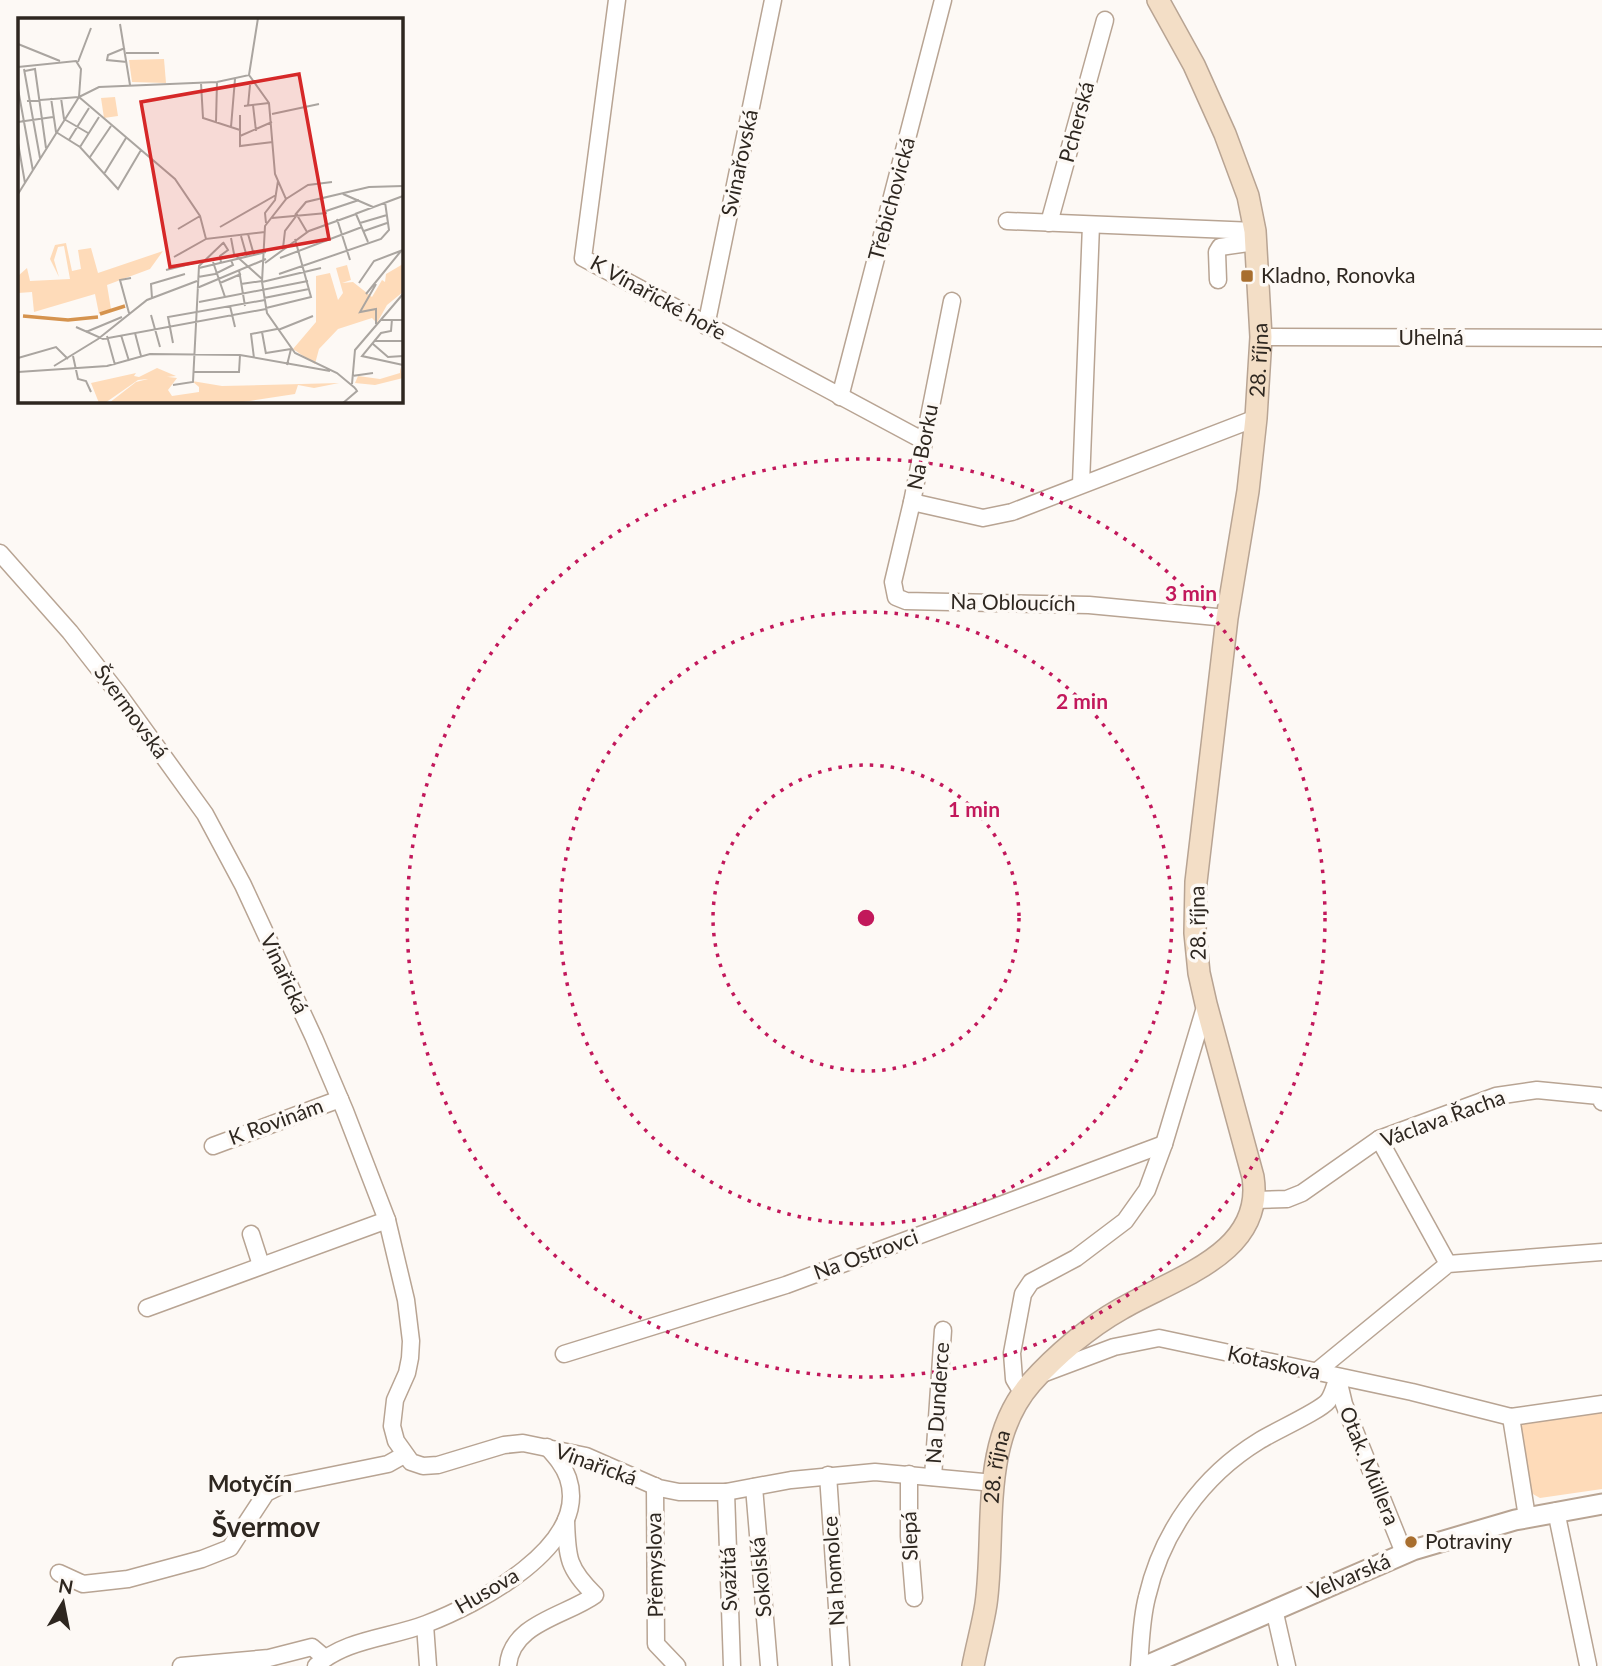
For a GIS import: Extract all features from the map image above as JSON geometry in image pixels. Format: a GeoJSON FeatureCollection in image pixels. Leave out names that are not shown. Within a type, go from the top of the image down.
{"type":"FeatureCollection","features":[{"type":"Feature","properties":{"kind":"main road","name":"28. října"},"geometry":{"type":"LineString","coordinates":[[973,1666],[986,1605],[994,1483],[999,1451],[1023,1394],[1040,1374],[1100,1322],[1202,1266],[1230,1247],[1243,1230],[1254,1200],[1253,1177],[1199,973],[1195,933],[1196,882],[1227,618],[1248,491],[1256,418],[1261,337],[1255,236],[1248,196],[1225,134],[1194,65],[1158,0]]}},
{"type":"Feature","properties":{"kind":"street","name":"K Vinařické hoře"},"geometry":{"type":"LineString","coordinates":[[617,0],[583,258],[924,441]]}},
{"type":"Feature","properties":{"kind":"street","name":"Svinařovská"},"geometry":{"type":"LineString","coordinates":[[706,326],[774,0]]}},
{"type":"Feature","properties":{"kind":"street","name":"Třebichovická"},"geometry":{"type":"LineString","coordinates":[[840,397],[943,0]]}},
{"type":"Feature","properties":{"kind":"street","name":"Pcherská"},"geometry":{"type":"LineString","coordinates":[[1049,223],[1105,20]]}},
{"type":"Feature","properties":{"kind":"street"},"geometry":{"type":"LineString","coordinates":[[1007,221],[1255,236]]}},
{"type":"Feature","properties":{"kind":"street"},"geometry":{"type":"LineString","coordinates":[[1081,484],[1091,225]]}},
{"type":"Feature","properties":{"kind":"street"},"geometry":{"type":"LineString","coordinates":[[1217,280],[1217,252],[1220,247],[1255,236]]}},
{"type":"Feature","properties":{"kind":"street","name":"Na Borku"},"geometry":{"type":"LineString","coordinates":[[952,300],[912,502],[983,517],[1012,512],[1256,418]]}},
{"type":"Feature","properties":{"kind":"street","name":"Uhelná"},"geometry":{"type":"LineString","coordinates":[[1261,337],[1602,338]]}},
{"type":"Feature","properties":{"kind":"street","name":"Na Obloucích"},"geometry":{"type":"LineString","coordinates":[[912,502],[893,582],[896,597],[905,601],[1089,605],[1227,618]]}},
{"type":"Feature","properties":{"kind":"street","name":"Švermovská"},"geometry":{"type":"LineString","coordinates":[[0,553],[70,632],[117,692],[205,814],[243,885]]}},
{"type":"Feature","properties":{"kind":"street","name":"Vinařická"},"geometry":{"type":"LineString","coordinates":[[243,885],[340,1099],[387,1220],[410,1326],[411,1348],[407,1373],[392,1413],[392,1426],[396,1441],[411,1462],[423,1466],[438,1465],[504,1445],[523,1443],[586,1456],[655,1486],[679,1492],[726,1492],[828,1475],[875,1472],[994,1483]]}},
{"type":"Feature","properties":{"kind":"street"},"geometry":{"type":"LineString","coordinates":[[1023,1394],[1013,1379],[1012,1353],[1018,1309],[1026,1288],[1049,1270],[1076,1258],[1125,1221],[1147,1190],[1164,1144],[1206,1004]]}},
{"type":"Feature","properties":{"kind":"street","name":"Václava Řacha"},"geometry":{"type":"LineString","coordinates":[[1254,1200],[1287,1199],[1302,1194],[1379,1139],[1496,1096],[1537,1090],[1598,1096],[1602,1102]]}},
{"type":"Feature","properties":{"kind":"street","name":"K Rovinám"},"geometry":{"type":"LineString","coordinates":[[213,1146],[340,1099]]}},
{"type":"Feature","properties":{"kind":"street"},"geometry":{"type":"LineString","coordinates":[[1379,1139],[1448,1264]]}},
{"type":"Feature","properties":{"kind":"street","name":"Na Ostrovci"},"geometry":{"type":"LineString","coordinates":[[564,1354],[786,1285],[1164,1144]]}},
{"type":"Feature","properties":{"kind":"street"},"geometry":{"type":"LineString","coordinates":[[147,1308],[387,1220]]}},
{"type":"Feature","properties":{"kind":"street"},"geometry":{"type":"LineString","coordinates":[[251,1234],[261,1265]]}},
{"type":"Feature","properties":{"kind":"street"},"geometry":{"type":"LineString","coordinates":[[1316,1372],[1448,1264],[1602,1252]]}},
{"type":"Feature","properties":{"kind":"street","name":"Na Dunderce"},"geometry":{"type":"LineString","coordinates":[[933,1477],[943,1330]]}},
{"type":"Feature","properties":{"kind":"street","name":"Kotaskova"},"geometry":{"type":"LineString","coordinates":[[1040,1374],[1114,1346],[1159,1338],[1511,1417]]}},
{"type":"Feature","properties":{"kind":"street"},"geometry":{"type":"LineString","coordinates":[[1139,1666],[1146,1597],[1163,1550],[1186,1508],[1228,1462],[1256,1442],[1328,1401],[1338,1377]]}},
{"type":"Feature","properties":{"kind":"street","name":"Otak. Müllera"},"geometry":{"type":"LineString","coordinates":[[1338,1377],[1344,1404],[1404,1553]]}},
{"type":"Feature","properties":{"kind":"street"},"geometry":{"type":"LineString","coordinates":[[1527,1517],[1511,1417],[1602,1404]]}},
{"type":"Feature","properties":{"kind":"street","name":"Husova"},"geometry":{"type":"LineString","coordinates":[[321,1662],[365,1642],[425,1625],[503,1586],[532,1564],[549,1546],[566,1520],[570,1500],[569,1480],[561,1463],[547,1447]]}},
{"type":"Feature","properties":{"kind":"street"},"geometry":{"type":"LineString","coordinates":[[59,1573],[83,1584],[128,1579],[202,1559],[230,1548],[266,1493],[280,1486],[388,1464],[404,1455]]}},
{"type":"Feature","properties":{"kind":"street","name":"Slepá"},"geometry":{"type":"LineString","coordinates":[[909,1474],[909,1536],[914,1598]]}},
{"type":"Feature","properties":{"kind":"street","name":"Na homolce"},"geometry":{"type":"LineString","coordinates":[[828,1475],[841,1666]]}},
{"type":"Feature","properties":{"kind":"street","name":"Přemyslova"},"geometry":{"type":"LineString","coordinates":[[655,1486],[656,1644],[677,1666]]}},
{"type":"Feature","properties":{"kind":"street","name":"Sokolská"},"geometry":{"type":"LineString","coordinates":[[754,1487],[769,1666]]}},
{"type":"Feature","properties":{"kind":"street","name":"Svažitá"},"geometry":{"type":"LineString","coordinates":[[726,1492],[732,1666]]}},
{"type":"Feature","properties":{"kind":"street","name":"Velvarská"},"geometry":{"type":"LineString","coordinates":[[1146,1666],[1404,1553],[1527,1517],[1602,1504]]}},
{"type":"Feature","properties":{"kind":"street"},"geometry":{"type":"LineString","coordinates":[[1556,1511],[1587,1666],[1602,1662]]}},
{"type":"Feature","properties":{"kind":"street"},"geometry":{"type":"LineString","coordinates":[[508,1666],[513,1645],[526,1632],[583,1604],[595,1595],[572,1570],[567,1548],[566,1520]]}},
{"type":"Feature","properties":{"kind":"street"},"geometry":{"type":"LineString","coordinates":[[1274,1609],[1287,1666]]}},
{"type":"Feature","properties":{"kind":"street"},"geometry":{"type":"LineString","coordinates":[[425,1625],[428,1666]]}},
{"type":"Feature","properties":{"kind":"street"},"geometry":{"type":"LineString","coordinates":[[181,1666],[269,1658],[312,1647],[321,1662]]}},
{"type":"Feature","properties":{"kind":"shaded area"},"geometry":{"type":"Polygon","coordinates":[[[1602,1410],[1602,1489],[1540,1498],[1531,1493],[1519,1428],[1528,1420],[1602,1410]]]}},
{"type":"Feature","properties":{"kind":"place","name":"Kladno, Ronovka"},"geometry":{"type":"Point","coordinates":[1247,276]}},
{"type":"Feature","properties":{"kind":"place","name":"Potraviny"},"geometry":{"type":"Point","coordinates":[1411,1542]}},
{"type":"Feature","properties":{"kind":"district","name":"Motyčín"},"geometry":{"type":"Point","coordinates":[250,1484]}},
{"type":"Feature","properties":{"kind":"district","name":"Švermov"},"geometry":{"type":"Point","coordinates":[266,1527]}}]}
